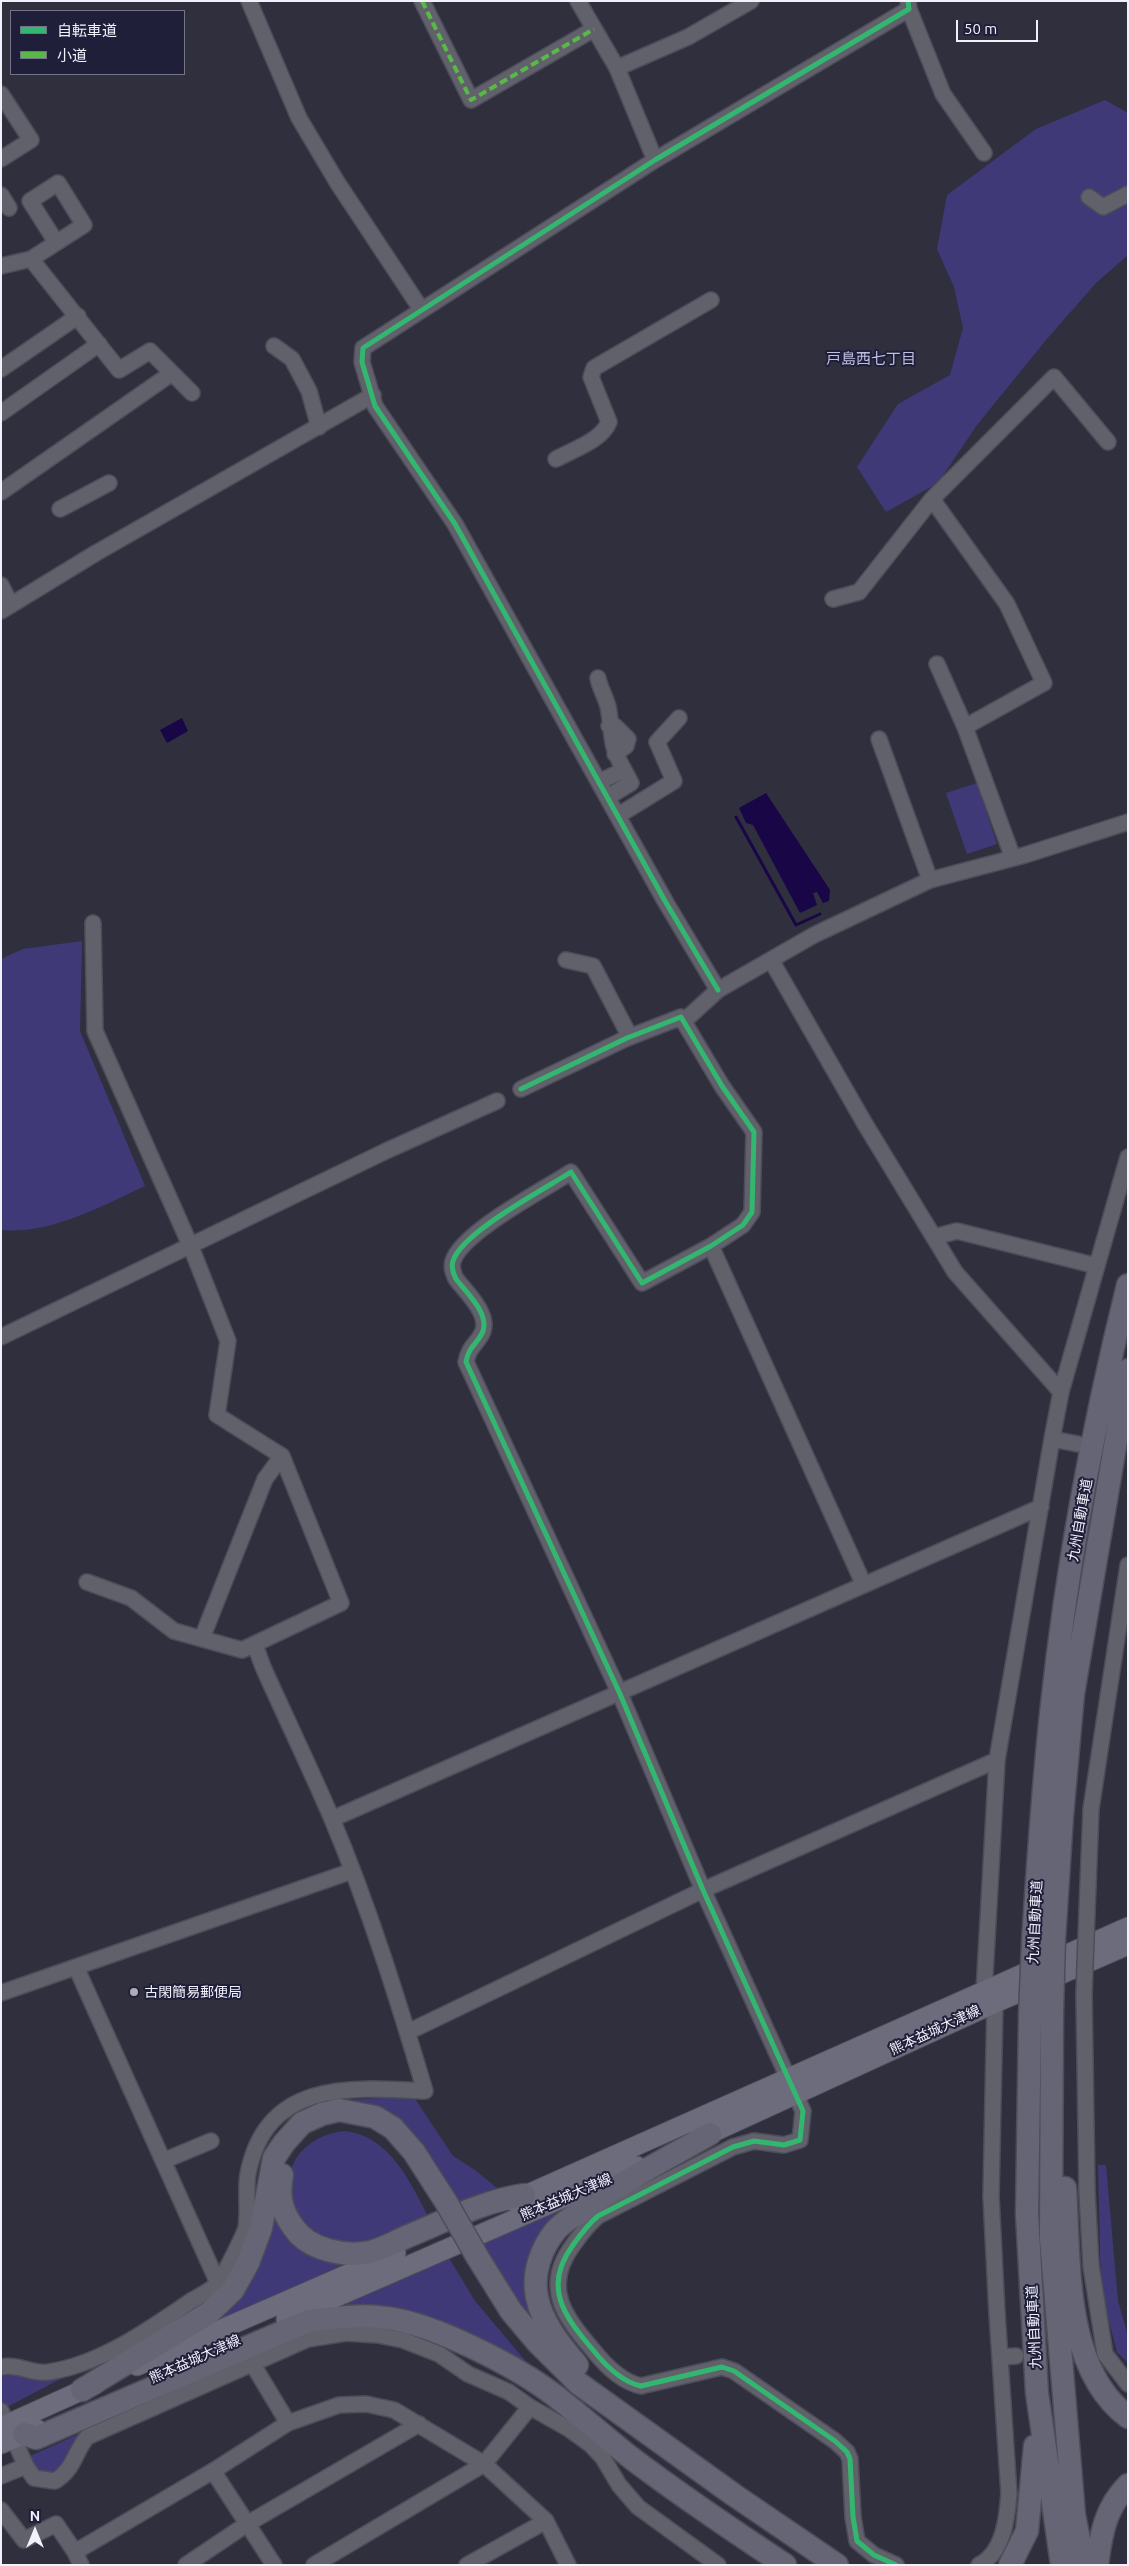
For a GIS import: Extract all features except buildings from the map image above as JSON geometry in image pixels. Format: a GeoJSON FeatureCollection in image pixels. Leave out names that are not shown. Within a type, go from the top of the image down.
{"type":"FeatureCollection","features":[{"type":"Feature","properties":{"kind":"highway","name":"九州自動車道"},"geometry":{"type":"LineString","coordinates":[[1062,2565],[1037,2393],[1027,2214],[1041,2014],[1052,1704],[1072,1561],[1106,1372],[1128,1285]]}},
{"type":"Feature","properties":{"kind":"highway","name":"九州自動車道"},"geometry":{"type":"LineString","coordinates":[[1043,1941],[1062,1816],[1073,1694],[1128,1370]]}},
{"type":"Feature","properties":{"kind":"highway","name":"九州自動車道"},"geometry":{"type":"LineString","coordinates":[[1041,2014],[1051,2239],[1074,2514],[1084,2565]]}},
{"type":"Feature","properties":{"kind":"highway"},"geometry":{"type":"LineString","coordinates":[[1041,2014],[1078,2334],[1084,2358],[1100,2390],[1128,2417]]}},
{"type":"Feature","properties":{"kind":"highway"},"geometry":{"type":"LineString","coordinates":[[82,2390],[209,2313],[233,2290],[248,2263],[261,2228],[274,2158],[284,2143],[302,2123],[322,2114],[339,2110],[375,2116],[393,2128],[414,2152],[440,2205],[512,2330],[631,2457]]}},
{"type":"Feature","properties":{"kind":"highway"},"geometry":{"type":"LineString","coordinates":[[440,2205],[400,2152],[382,2132],[356,2122],[329,2122],[306,2133],[291,2152],[283,2169],[280,2198],[281,2206],[289,2222],[299,2236],[334,2252],[370,2252],[498,2199],[524,2195]]}},
{"type":"Feature","properties":{"kind":"highway"},"geometry":{"type":"LineString","coordinates":[[648,2434],[580,2368],[560,2344],[544,2316],[537,2297],[536,2275],[541,2253],[556,2229],[603,2195],[710,2134]]}},
{"type":"Feature","properties":{"kind":"highway"},"geometry":{"type":"LineString","coordinates":[[471,2260],[537,2342],[578,2383],[837,2565]]}},
{"type":"Feature","properties":{"kind":"highway"},"geometry":{"type":"LineString","coordinates":[[9,2430],[36,2438],[42,2436],[308,2321],[344,2317],[386,2318],[414,2324],[451,2337],[552,2394],[631,2457],[714,2518],[785,2565]]}},
{"type":"Feature","properties":{"kind":"highway"},"geometry":{"type":"LineString","coordinates":[[1010,2565],[1027,2531],[1033,2487],[1037,2393]]}},
{"type":"Feature","properties":{"kind":"highway"},"geometry":{"type":"LineString","coordinates":[[1096,2565],[1101,2529],[1108,2511],[1128,2485]]}},
{"type":"Feature","properties":{"kind":"highway"},"geometry":{"type":"LineString","coordinates":[[812,2547],[849,2565]]}},
{"type":"Feature","properties":{"kind":"main road","name":"熊本益城大津線"},"geometry":{"type":"LineString","coordinates":[[9,2430],[710,2134],[796,2094],[1128,1927]]}},
{"type":"Feature","properties":{"kind":"main road","name":"熊本益城大津線"},"geometry":{"type":"LineString","coordinates":[[9,2430],[82,2390],[788,2078],[1128,1944]]}},
{"type":"Feature","properties":{"kind":"street"},"geometry":{"type":"LineString","coordinates":[[249,1],[299,118],[337,182],[421,310]]}},
{"type":"Feature","properties":{"kind":"street"},"geometry":{"type":"LineString","coordinates":[[422,1],[471,100],[594,29]]}},
{"type":"Feature","properties":{"kind":"street"},"geometry":{"type":"LineString","coordinates":[[578,1],[617,68],[655,160]]}},
{"type":"Feature","properties":{"kind":"street"},"geometry":{"type":"LineString","coordinates":[[617,68],[688,37],[751,1]]}},
{"type":"Feature","properties":{"kind":"street"},"geometry":{"type":"LineString","coordinates":[[718,990],[666,901],[601,781],[455,524],[375,406],[362,362],[363,348],[655,160],[908,5],[943,94],[984,153]]}},
{"type":"Feature","properties":{"kind":"street"},"geometry":{"type":"LineString","coordinates":[[1,94],[31,140],[1,159]]}},
{"type":"Feature","properties":{"kind":"street"},"geometry":{"type":"LineString","coordinates":[[1089,197],[1103,207],[1128,194]]}},
{"type":"Feature","properties":{"kind":"street"},"geometry":{"type":"LineString","coordinates":[[2,263],[31,259],[56,242]]}},
{"type":"Feature","properties":{"kind":"street"},"geometry":{"type":"LineString","coordinates":[[31,259],[119,370],[150,351],[192,392]]}},
{"type":"Feature","properties":{"kind":"street"},"geometry":{"type":"LineString","coordinates":[[556,459],[597,437],[606,430],[610,422],[591,377],[594,368],[712,300]]}},
{"type":"Feature","properties":{"kind":"street"},"geometry":{"type":"LineString","coordinates":[[1,369],[78,316]]}},
{"type":"Feature","properties":{"kind":"street"},"geometry":{"type":"LineString","coordinates":[[1,413],[99,344]]}},
{"type":"Feature","properties":{"kind":"street"},"geometry":{"type":"LineString","coordinates":[[274,346],[292,359],[309,391],[319,427]]}},
{"type":"Feature","properties":{"kind":"street"},"geometry":{"type":"LineString","coordinates":[[1,492],[172,373]]}},
{"type":"Feature","properties":{"kind":"street"},"geometry":{"type":"LineString","coordinates":[[834,599],[859,592],[932,498],[1054,377],[1108,442]]}},
{"type":"Feature","properties":{"kind":"street"},"geometry":{"type":"LineString","coordinates":[[1,585],[6,608],[96,553],[373,395]]}},
{"type":"Feature","properties":{"kind":"street"},"geometry":{"type":"LineString","coordinates":[[60,510],[109,482]]}},
{"type":"Feature","properties":{"kind":"street"},"geometry":{"type":"LineString","coordinates":[[932,498],[1007,604],[1044,683],[965,727]]}},
{"type":"Feature","properties":{"kind":"street"},"geometry":{"type":"LineString","coordinates":[[937,664],[965,727],[1013,858]]}},
{"type":"Feature","properties":{"kind":"street"},"geometry":{"type":"LineString","coordinates":[[598,678],[609,712],[615,754],[631,783],[608,796]]}},
{"type":"Feature","properties":{"kind":"street"},"geometry":{"type":"LineString","coordinates":[[619,815],[674,781],[657,742],[679,718]]}},
{"type":"Feature","properties":{"kind":"street"},"geometry":{"type":"LineString","coordinates":[[878,739],[930,880]]}},
{"type":"Feature","properties":{"kind":"street"},"geometry":{"type":"LineString","coordinates":[[601,781],[624,770]]}},
{"type":"Feature","properties":{"kind":"street"},"geometry":{"type":"LineString","coordinates":[[683,1022],[718,990],[814,935],[930,880],[1013,858],[1128,822]]}},
{"type":"Feature","properties":{"kind":"street"},"geometry":{"type":"LineString","coordinates":[[87,1582],[131,1598],[174,1631],[242,1650],[341,1603],[282,1456],[217,1414],[228,1341],[191,1247],[95,1031],[93,923]]}},
{"type":"Feature","properties":{"kind":"street"},"geometry":{"type":"LineString","coordinates":[[566,960],[593,966],[630,1037]]}},
{"type":"Feature","properties":{"kind":"street"},"geometry":{"type":"LineString","coordinates":[[771,960],[955,1272],[1061,1392]]}},
{"type":"Feature","properties":{"kind":"street"},"geometry":{"type":"LineString","coordinates":[[521,1088],[630,1037],[681,1017],[754,1132],[752,1212],[743,1225],[711,1246],[642,1283],[572,1172],[495,1217],[457,1253],[452,1262],[453,1273],[456,1279],[484,1317],[483,1331],[468,1351],[466,1362],[620,1694],[703,1890],[804,2110],[800,2140],[784,2145],[754,2142],[733,2147],[598,2216],[586,2226],[567,2253],[559,2273],[557,2289],[562,2308],[573,2327],[600,2358],[629,2384],[641,2386],[722,2367],[734,2371],[835,2441],[850,2459],[851,2500],[857,2541],[874,2555],[896,2565]]}},
{"type":"Feature","properties":{"kind":"street"},"geometry":{"type":"LineString","coordinates":[[1,1337],[191,1247],[386,1151],[497,1101]]}},
{"type":"Feature","properties":{"kind":"street"},"geometry":{"type":"LineString","coordinates":[[979,2565],[985,2562],[1000,2541],[1007,2518],[1008,2357],[992,2196],[990,1997],[996,1760],[1061,1392],[1128,1157]]}},
{"type":"Feature","properties":{"kind":"street"},"geometry":{"type":"LineString","coordinates":[[934,1237],[957,1232],[1097,1266]]}},
{"type":"Feature","properties":{"kind":"street"},"geometry":{"type":"LineString","coordinates":[[711,1246],[864,1585]]}},
{"type":"Feature","properties":{"kind":"street"},"geometry":{"type":"LineString","coordinates":[[1052,1440],[1078,1444]]}},
{"type":"Feature","properties":{"kind":"street"},"geometry":{"type":"LineString","coordinates":[[202,1638],[265,1479],[282,1456]]}},
{"type":"Feature","properties":{"kind":"street"},"geometry":{"type":"LineString","coordinates":[[332,1819],[620,1694],[1041,1506]]}},
{"type":"Feature","properties":{"kind":"street"},"geometry":{"type":"LineString","coordinates":[[1128,1566],[1092,1808],[1084,1994],[1087,2192],[1097,2355],[1128,2384]]}},
{"type":"Feature","properties":{"kind":"street"},"geometry":{"type":"LineString","coordinates":[[1,2367],[9,2365],[46,2373],[78,2366],[123,2344],[218,2283],[246,2228],[248,2175],[256,2146],[276,2117],[298,2101],[319,2094],[349,2089],[425,2091],[408,2032],[352,1871],[332,1819],[263,1667],[255,1645]]}},
{"type":"Feature","properties":{"kind":"street"},"geometry":{"type":"LineString","coordinates":[[408,2032],[703,1890],[996,1760]]}},
{"type":"Feature","properties":{"kind":"street"},"geometry":{"type":"LineString","coordinates":[[1,1993],[352,1871]]}},
{"type":"Feature","properties":{"kind":"street"},"geometry":{"type":"LineString","coordinates":[[76,1967],[218,2283]]}},
{"type":"Feature","properties":{"kind":"street"},"geometry":{"type":"LineString","coordinates":[[163,2161],[211,2141]]}},
{"type":"Feature","properties":{"kind":"street"},"geometry":{"type":"LineString","coordinates":[[9,2430],[26,2466],[34,2478],[55,2481],[72,2467],[76,2452],[87,2436],[308,2339],[346,2333],[378,2334],[403,2340],[439,2354],[468,2374],[509,2392],[530,2407],[570,2428],[604,2458],[619,2485],[638,2507],[712,2563]]}},
{"type":"Feature","properties":{"kind":"street"},"geometry":{"type":"LineString","coordinates":[[252,2363],[288,2423]]}},
{"type":"Feature","properties":{"kind":"street"},"geometry":{"type":"LineString","coordinates":[[1,2510],[24,2540],[56,2524],[78,2558],[288,2423],[339,2404],[366,2404],[394,2410],[484,2464],[546,2521],[568,2565]]}},
{"type":"Feature","properties":{"kind":"street"},"geometry":{"type":"LineString","coordinates":[[314,2565],[484,2464],[530,2407]]}},
{"type":"Feature","properties":{"kind":"street"},"geometry":{"type":"LineString","coordinates":[[186,2565],[247,2524],[419,2424]]}},
{"type":"Feature","properties":{"kind":"street"},"geometry":{"type":"LineString","coordinates":[[1,2476],[26,2466]]}},
{"type":"Feature","properties":{"kind":"street"},"geometry":{"type":"LineString","coordinates":[[213,2471],[274,2565]]}},
{"type":"Feature","properties":{"kind":"street"},"geometry":{"type":"LineString","coordinates":[[467,2565],[546,2521]]}},
{"type":"Feature","properties":{"kind":"shaded area"},"geometry":{"type":"Polygon","coordinates":[[[1105,100],[1128,113],[1128,255],[1096,283],[1046,340],[977,425],[938,483],[886,512],[857,467],[898,404],[950,375],[963,328],[954,287],[937,249],[947,195],[1036,129],[1105,100]]]}},
{"type":"Feature","properties":{"kind":"shaded area"},"geometry":{"type":"Polygon","coordinates":[[[182,718],[188,731],[167,743],[160,730],[182,718]]]}},
{"type":"Feature","properties":{"kind":"shaded area"},"geometry":{"type":"Polygon","coordinates":[[[977,783],[997,844],[967,854],[946,793],[977,783]]]}},
{"type":"Feature","properties":{"kind":"shaded area"},"geometry":{"type":"Polygon","coordinates":[[[766,793],[830,890],[829,901],[823,903],[817,892],[813,893],[817,905],[800,913],[753,825],[746,823],[739,808],[766,793]]]}},
{"type":"Feature","properties":{"kind":"shaded area"},"geometry":{"type":"Polygon","coordinates":[[[82,941],[80,1031],[145,1186],[93,1210],[56,1224],[38,1228],[1,1230],[1,959],[23,949],[82,941]]]}},
{"type":"Feature","properties":{"kind":"shaded area"},"geometry":{"type":"Polygon","coordinates":[[[413,2096],[453,2156],[475,2170],[497,2188],[454,2207],[404,2127],[302,2114],[301,2110],[330,2101],[413,2096]]]}},
{"type":"Feature","properties":{"kind":"shaded area"},"geometry":{"type":"Polygon","coordinates":[[[345,2131],[361,2135],[386,2151],[406,2176],[429,2218],[389,2236],[360,2243],[342,2244],[330,2242],[317,2236],[310,2229],[301,2218],[293,2203],[289,2188],[290,2174],[295,2161],[303,2150],[314,2141],[328,2134],[345,2131]]]}},
{"type":"Feature","properties":{"kind":"shaded area"},"geometry":{"type":"Polygon","coordinates":[[[1098,2165],[1106,2165],[1118,2301],[1128,2336],[1128,2363],[1117,2352],[1101,2291],[1098,2165]]]}},
{"type":"Feature","properties":{"kind":"shaded area"},"geometry":{"type":"Polygon","coordinates":[[[272,2182],[280,2217],[350,2262],[222,2319],[217,2312],[272,2182]]]}},
{"type":"Feature","properties":{"kind":"shaded area"},"geometry":{"type":"Polygon","coordinates":[[[592,2189],[551,2230],[540,2340],[471,2242],[592,2189]]]}},
{"type":"Feature","properties":{"kind":"shaded area"},"geometry":{"type":"Polygon","coordinates":[[[446,2253],[475,2301],[533,2370],[459,2337],[314,2312],[446,2253]]]}},
{"type":"Feature","properties":{"kind":"shaded area"},"geometry":{"type":"Polygon","coordinates":[[[5,2373],[48,2379],[68,2375],[4,2407],[1,2402],[1,2375],[5,2373]]]}},
{"type":"Feature","properties":{"kind":"shaded area"},"geometry":{"type":"Polygon","coordinates":[[[81,2433],[75,2439],[62,2468],[57,2472],[49,2474],[39,2472],[28,2457],[81,2433]]]}},
{"type":"Feature","properties":{"kind":"waterway"},"geometry":{"type":"LineString","coordinates":[[736,817],[796,925],[820,914]]}},
{"type":"Feature","properties":{"kind":"marked path"},"geometry":{"type":"LineString","coordinates":[[422,1],[471,100],[594,29]]}},
{"type":"Feature","properties":{"kind":"cycle path"},"geometry":{"type":"LineString","coordinates":[[718,990],[665,901],[455,524],[375,406],[362,362],[363,348],[655,160],[909,9],[908,1]]}},
{"type":"Feature","properties":{"kind":"cycle path"},"geometry":{"type":"LineString","coordinates":[[521,1089],[627,1038],[681,1017],[722,1086],[754,1132],[752,1212],[743,1225],[711,1246],[642,1283],[571,1172],[506,1212],[472,1237],[460,1250],[453,1261],[452,1268],[456,1279],[476,1303],[483,1317],[483,1331],[469,1352],[466,1362],[620,1694],[703,1890],[803,2111],[800,2140],[784,2145],[754,2141],[733,2147],[598,2216],[582,2233],[564,2260],[559,2274],[558,2288],[560,2300],[573,2325],[598,2356],[608,2367],[627,2381],[641,2386],[722,2367],[734,2371],[835,2441],[847,2452],[850,2459],[853,2517],[857,2541],[874,2555],[896,2565]]}},
{"type":"Feature","properties":{"kind":"place","name":"古閑簡易郵便局"},"geometry":{"type":"Point","coordinates":[134,1992]}},
{"type":"Feature","properties":{"kind":"district","name":"戸島西七丁目"},"geometry":{"type":"Point","coordinates":[871,359]}}]}
